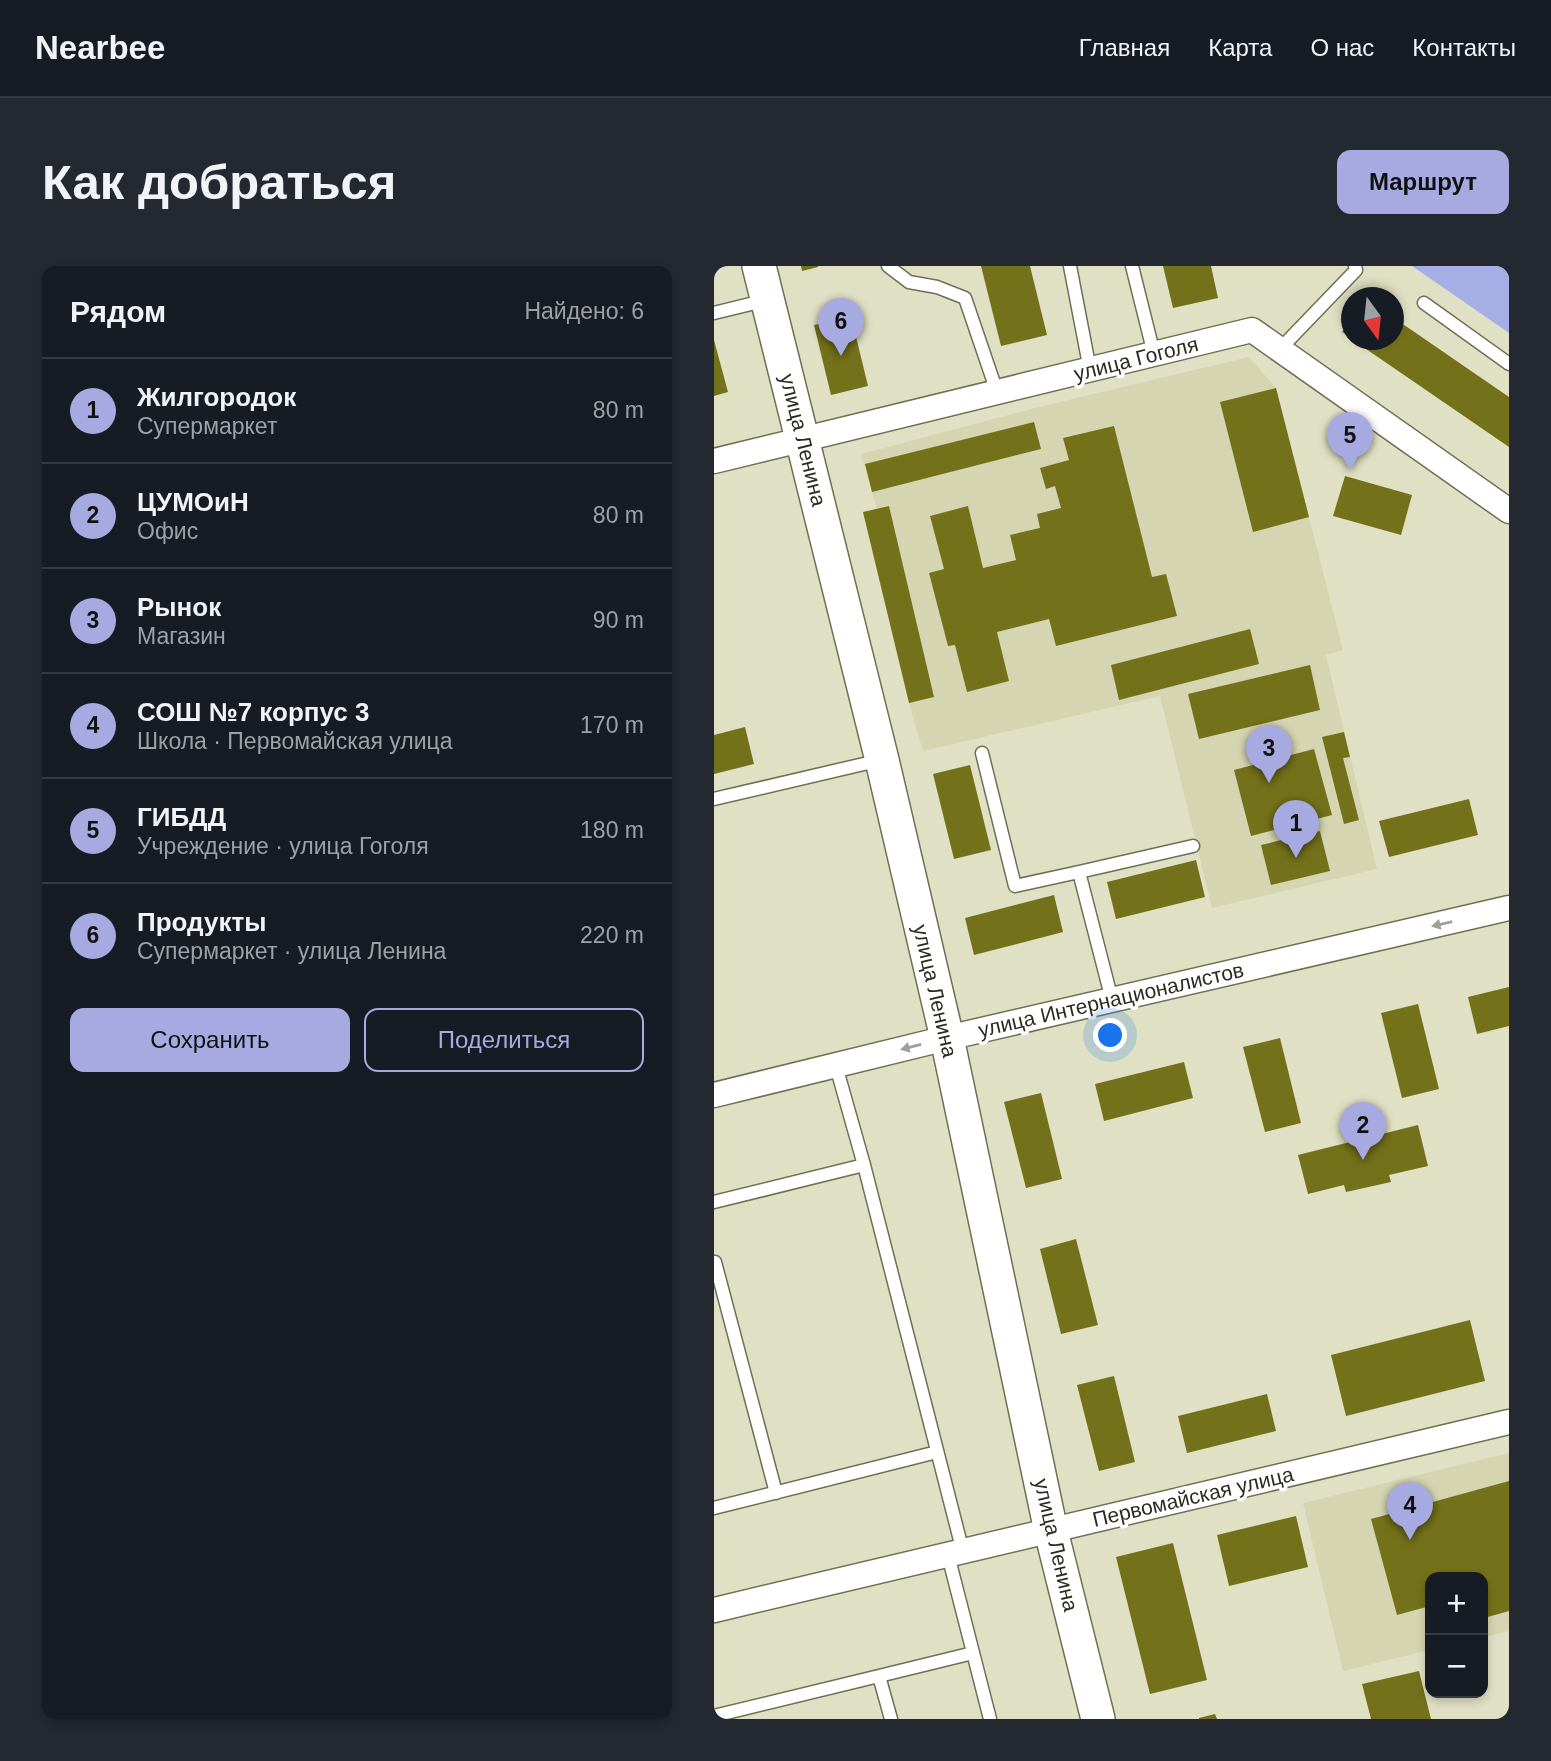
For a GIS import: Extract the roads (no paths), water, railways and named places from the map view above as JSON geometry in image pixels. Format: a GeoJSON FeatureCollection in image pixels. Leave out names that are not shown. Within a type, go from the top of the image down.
{"type":"FeatureCollection","features":[{"type":"Feature","properties":{"kind":"street","name":"улица Ленина"},"geometry":{"type":"LineString","coordinates":[[759,266],[804,439],[947,1038],[1051,1531],[1098,1719]]}},
{"type":"Feature","properties":{"kind":"street","name":"улица Гоголя"},"geometry":{"type":"LineString","coordinates":[[714,461],[1252,330],[1509,511]]}},
{"type":"Feature","properties":{"kind":"street","name":"улица Интернационалистов"},"geometry":{"type":"LineString","coordinates":[[714,1095],[947,1038],[1509,908]]}},
{"type":"Feature","properties":{"kind":"street","name":"Первомайская улица"},"geometry":{"type":"LineString","coordinates":[[714,1610],[1509,1422]]}},
{"type":"Feature","properties":{"kind":"lane"},"geometry":{"type":"LineString","coordinates":[[888,266],[909,282],[937,287],[965,298],[997,392]]}},
{"type":"Feature","properties":{"kind":"lane"},"geometry":{"type":"LineString","coordinates":[[1070,266],[1090,370]]}},
{"type":"Feature","properties":{"kind":"lane"},"geometry":{"type":"LineString","coordinates":[[1132,266],[1154,354]]}},
{"type":"Feature","properties":{"kind":"lane"},"geometry":{"type":"LineString","coordinates":[[1281,348],[1356,270],[1355,266]]}},
{"type":"Feature","properties":{"kind":"lane"},"geometry":{"type":"LineString","coordinates":[[714,313],[767,300]]}},
{"type":"Feature","properties":{"kind":"lane"},"geometry":{"type":"LineString","coordinates":[[1424,303],[1509,364]]}},
{"type":"Feature","properties":{"kind":"lane"},"geometry":{"type":"LineString","coordinates":[[982,753],[1015,886],[1193,846]]}},
{"type":"Feature","properties":{"kind":"lane"},"geometry":{"type":"LineString","coordinates":[[714,799],[882,760]]}},
{"type":"Feature","properties":{"kind":"lane"},"geometry":{"type":"LineString","coordinates":[[1079,872],[1112,1000]]}},
{"type":"Feature","properties":{"kind":"lane"},"geometry":{"type":"LineString","coordinates":[[836,1066],[937,1452],[973,1653],[990,1719]]}},
{"type":"Feature","properties":{"kind":"lane"},"geometry":{"type":"LineString","coordinates":[[714,1202],[864,1165]]}},
{"type":"Feature","properties":{"kind":"lane"},"geometry":{"type":"LineString","coordinates":[[715,1262],[776,1493]]}},
{"type":"Feature","properties":{"kind":"lane"},"geometry":{"type":"LineString","coordinates":[[714,1508],[937,1452]]}},
{"type":"Feature","properties":{"kind":"lane"},"geometry":{"type":"LineString","coordinates":[[714,1716],[973,1653]]}},
{"type":"Feature","properties":{"kind":"lane"},"geometry":{"type":"LineString","coordinates":[[879,1675],[891,1719]]}},
{"type":"Feature","properties":{"kind":"place","name":"Продукты"},"geometry":{"type":"Point","coordinates":[841,356]}},
{"type":"Feature","properties":{"kind":"place","name":"ГИБДД"},"geometry":{"type":"Point","coordinates":[1350,470]}},
{"type":"Feature","properties":{"kind":"place","name":"Рынок"},"geometry":{"type":"Point","coordinates":[1269,783]}},
{"type":"Feature","properties":{"kind":"place","name":"Жилгородок"},"geometry":{"type":"Point","coordinates":[1296,858]}},
{"type":"Feature","properties":{"kind":"place","name":"ЦУМОиН"},"geometry":{"type":"Point","coordinates":[1363,1160]}},
{"type":"Feature","properties":{"kind":"place","name":"СОШ №7 корпус 3"},"geometry":{"type":"Point","coordinates":[1410,1540]}}]}
